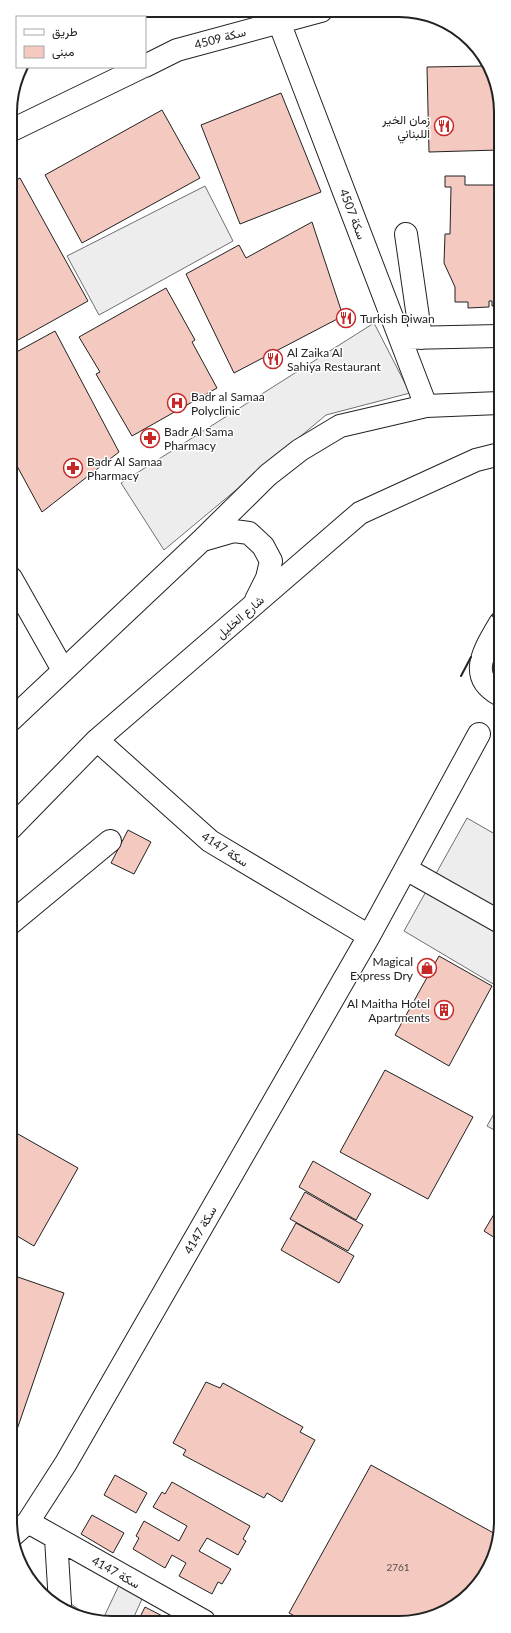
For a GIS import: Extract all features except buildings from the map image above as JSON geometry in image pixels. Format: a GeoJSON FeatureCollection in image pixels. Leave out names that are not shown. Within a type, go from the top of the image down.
{"type":"FeatureCollection","features":[{"type":"Feature","properties":{"kind":"street","name":"سكة 4509"},"geometry":{"type":"LineString","coordinates":[[146,66],[177,50],[299,17]]}},
{"type":"Feature","properties":{"kind":"street","name":"سكة 4507"},"geometry":{"type":"LineString","coordinates":[[279,22],[412,338],[426,406]]}},
{"type":"Feature","properties":{"kind":"street"},"geometry":{"type":"LineString","coordinates":[[17,128],[140,68]]}},
{"type":"Feature","properties":{"kind":"street"},"geometry":{"type":"LineString","coordinates":[[406,234],[412,338],[494,336]]}},
{"type":"Feature","properties":{"kind":"street"},"geometry":{"type":"LineString","coordinates":[[17,714],[201,541],[268,475],[300,450],[340,426],[426,406],[494,403]]}},
{"type":"Feature","properties":{"kind":"street","name":"شارع الخليل"},"geometry":{"type":"LineString","coordinates":[[17,822],[97,740],[360,513],[476,460],[494,456]]}},
{"type":"Feature","properties":{"kind":"street"},"geometry":{"type":"LineString","coordinates":[[201,541],[234,531],[248,533],[263,546],[271,561],[267,578],[252,606]]}},
{"type":"Feature","properties":{"kind":"street"},"geometry":{"type":"LineString","coordinates":[[18,607],[63,670]]}},
{"type":"Feature","properties":{"kind":"street"},"geometry":{"type":"LineString","coordinates":[[494,634],[483,653],[481,662],[481,671],[484,680],[494,691]]}},
{"type":"Feature","properties":{"kind":"street","name":"سكة 4147"},"geometry":{"type":"LineString","coordinates":[[18,1531],[28,1522],[70,1457],[369,936],[479,734]]}},
{"type":"Feature","properties":{"kind":"street","name":"سكة 4147"},"geometry":{"type":"LineString","coordinates":[[97,740],[210,841],[369,936]]}},
{"type":"Feature","properties":{"kind":"street"},"geometry":{"type":"LineString","coordinates":[[17,917],[110,841]]}},
{"type":"Feature","properties":{"kind":"street"},"geometry":{"type":"LineString","coordinates":[[406,869],[494,919]]}},
{"type":"Feature","properties":{"kind":"street","name":"سكة 4147"},"geometry":{"type":"LineString","coordinates":[[28,1522],[195,1616]]}},
{"type":"Feature","properties":{"kind":"street"},"geometry":{"type":"LineString","coordinates":[[56,1538],[60,1600]]}},
{"type":"Feature","properties":{"kind":"shaded area"},"geometry":{"type":"Polygon","coordinates":[[[205,186],[233,241],[99,315],[67,256],[205,186]]]}},
{"type":"Feature","properties":{"kind":"shaded area"},"geometry":{"type":"Polygon","coordinates":[[[374,323],[410,393],[326,415],[164,550],[121,483],[374,323]]]}},
{"type":"Feature","properties":{"kind":"shaded area"},"geometry":{"type":"Polygon","coordinates":[[[467,818],[494,834],[494,984],[404,931],[467,818]]]}},
{"type":"Feature","properties":{"kind":"shaded area"},"geometry":{"type":"Polygon","coordinates":[[[494,1114],[494,1130],[487,1126],[494,1114]]]}},
{"type":"Feature","properties":{"kind":"shaded area"},"geometry":{"type":"Polygon","coordinates":[[[121,1581],[142,1599],[134,1616],[105,1615],[121,1581]]]}},
{"type":"Feature","properties":{"kind":"shaded area"},"geometry":{"type":"Polygon","coordinates":[[[67,1601],[80,1610],[70,1606],[67,1604],[67,1601]]]}},
{"type":"Feature","properties":{"kind":"wall"},"geometry":{"type":"LineString","coordinates":[[461,676],[471,657]]}},
{"type":"Feature","properties":{"kind":"place","name":"زمان الخير اللبناني"},"geometry":{"type":"Point","coordinates":[444,126]}},
{"type":"Feature","properties":{"kind":"place","name":"Turkish Diwan"},"geometry":{"type":"Point","coordinates":[346,318]}},
{"type":"Feature","properties":{"kind":"place","name":"Al Zaika Al Sahiya Restaurant"},"geometry":{"type":"Point","coordinates":[273,359]}},
{"type":"Feature","properties":{"kind":"place","name":"Badr al Samaa Polyclinic"},"geometry":{"type":"Point","coordinates":[177,403]}},
{"type":"Feature","properties":{"kind":"place","name":"Badr Al Sama Pharmacy"},"geometry":{"type":"Point","coordinates":[150,438]}},
{"type":"Feature","properties":{"kind":"place","name":"Badr Al Samaa Pharmacy"},"geometry":{"type":"Point","coordinates":[73,468]}},
{"type":"Feature","properties":{"kind":"place","name":"Magical Express Dry"},"geometry":{"type":"Point","coordinates":[427,968]}},
{"type":"Feature","properties":{"kind":"place","name":"Al Maitha Hotel Apartments"},"geometry":{"type":"Point","coordinates":[444,1010]}}]}
